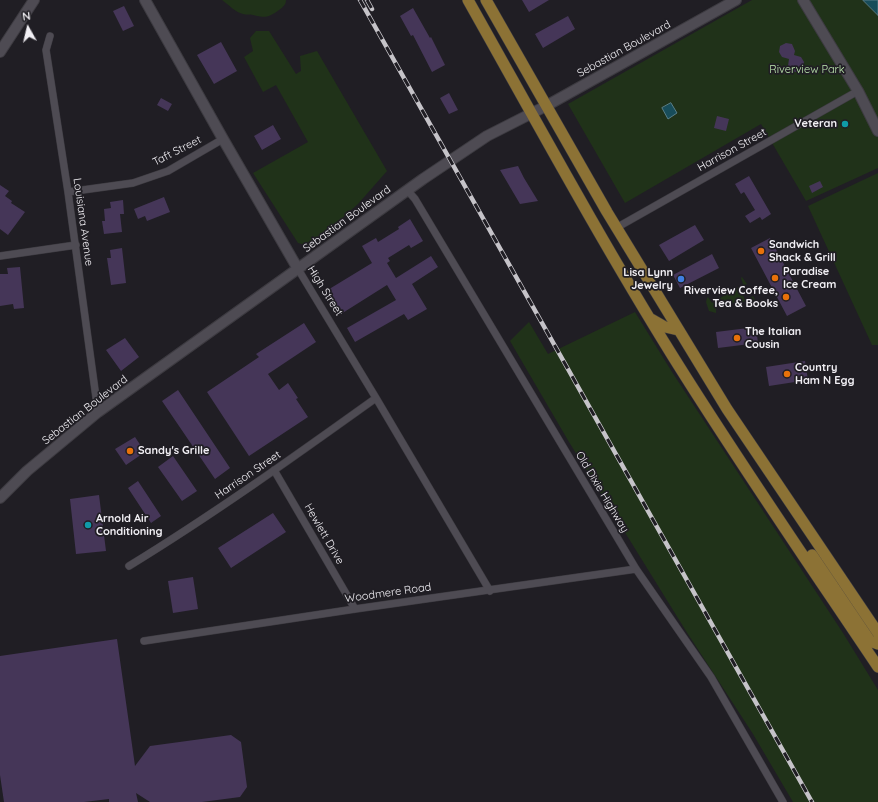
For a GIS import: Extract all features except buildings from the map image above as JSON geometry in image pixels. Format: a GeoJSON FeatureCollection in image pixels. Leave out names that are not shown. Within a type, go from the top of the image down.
{"type":"FeatureCollection","features":[{"type":"Feature","properties":{"kind":"main road"},"geometry":{"type":"LineString","coordinates":[[0,52],[34,0]]}},
{"type":"Feature","properties":{"kind":"main road","name":"High Street"},"geometry":{"type":"LineString","coordinates":[[146,0],[223,140],[298,270]]}},
{"type":"Feature","properties":{"kind":"main road"},"geometry":{"type":"LineString","coordinates":[[468,0],[591,220],[672,356],[878,667]]}},
{"type":"Feature","properties":{"kind":"main road"},"geometry":{"type":"LineString","coordinates":[[486,0],[616,228],[678,330],[727,409],[878,633]]}},
{"type":"Feature","properties":{"kind":"main road","name":"Sebastian Boulevard"},"geometry":{"type":"LineString","coordinates":[[0,498],[27,472],[98,412],[423,179],[488,136],[546,106],[736,0]]}},
{"type":"Feature","properties":{"kind":"main road"},"geometry":{"type":"LineString","coordinates":[[803,0],[858,91],[878,131]]}},
{"type":"Feature","properties":{"kind":"main road"},"geometry":{"type":"LineString","coordinates":[[650,318],[665,327],[678,330]]}},
{"type":"Feature","properties":{"kind":"main road"},"geometry":{"type":"LineString","coordinates":[[672,356],[685,354],[697,359]]}},
{"type":"Feature","properties":{"kind":"main road"},"geometry":{"type":"LineString","coordinates":[[771,506],[788,519],[870,641],[878,644]]}},
{"type":"Feature","properties":{"kind":"street","name":"Louisiana Avenue"},"geometry":{"type":"LineString","coordinates":[[50,36],[46,50],[76,245],[98,412]]}},
{"type":"Feature","properties":{"kind":"street","name":"Harrison Street"},"geometry":{"type":"LineString","coordinates":[[616,228],[858,91]]}},
{"type":"Feature","properties":{"kind":"street","name":"Taft Street"},"geometry":{"type":"LineString","coordinates":[[68,192],[133,183],[168,171],[223,140]]}},
{"type":"Feature","properties":{"kind":"street","name":"Old Dixie Highway"},"geometry":{"type":"LineString","coordinates":[[408,191],[416,199],[636,569],[711,677],[783,802]]}},
{"type":"Feature","properties":{"kind":"street"},"geometry":{"type":"LineString","coordinates":[[0,256],[76,245]]}},
{"type":"Feature","properties":{"kind":"street","name":"High Street"},"geometry":{"type":"LineString","coordinates":[[298,270],[376,398],[490,591]]}},
{"type":"Feature","properties":{"kind":"street","name":"Harrison Street"},"geometry":{"type":"LineString","coordinates":[[129,566],[161,547],[376,398]]}},
{"type":"Feature","properties":{"kind":"street","name":"Hewlett Drive"},"geometry":{"type":"LineString","coordinates":[[274,470],[355,608]]}},
{"type":"Feature","properties":{"kind":"street","name":"Woodmere Road"},"geometry":{"type":"LineString","coordinates":[[144,641],[355,608],[490,591],[636,569]]}},
{"type":"Feature","properties":{"kind":"green space"},"geometry":{"type":"Polygon","coordinates":[[[222,0],[286,0],[285,5],[272,15],[261,17],[240,13],[222,0]]]}},
{"type":"Feature","properties":{"kind":"green space","name":"Riverview Park"},"geometry":{"type":"Polygon","coordinates":[[[752,0],[863,0],[878,15],[878,168],[806,201],[761,124],[625,203],[568,104],[752,0]]]}},
{"type":"Feature","properties":{"kind":"green space"},"geometry":{"type":"Polygon","coordinates":[[[256,31],[269,31],[296,74],[301,71],[300,56],[317,51],[387,171],[358,204],[310,246],[298,243],[253,173],[308,142],[276,85],[263,92],[244,57],[253,51],[250,38],[256,31]]]}},
{"type":"Feature","properties":{"kind":"green space"},"geometry":{"type":"Polygon","coordinates":[[[878,173],[878,345],[872,345],[808,206],[878,173]]]}},
{"type":"Feature","properties":{"kind":"green space"},"geometry":{"type":"Polygon","coordinates":[[[742,277],[747,284],[740,288],[745,300],[753,296],[758,305],[757,308],[750,308],[749,301],[716,305],[716,313],[709,311],[706,302],[707,298],[708,297],[712,303],[743,284],[742,277]]]}},
{"type":"Feature","properties":{"kind":"green space"},"geometry":{"type":"Polygon","coordinates":[[[635,312],[672,372],[843,633],[878,690],[878,802],[793,802],[753,734],[686,631],[569,442],[510,341],[529,322],[548,354],[635,312]]]}},
{"type":"Feature","properties":{"kind":"water"},"geometry":{"type":"Polygon","coordinates":[[[863,0],[878,0],[878,15],[863,0]]]}},
{"type":"Feature","properties":{"kind":"water"},"geometry":{"type":"Polygon","coordinates":[[[671,103],[677,113],[668,119],[662,108],[671,103]]]}},
{"type":"Feature","properties":{"kind":"railway"},"geometry":{"type":"LineString","coordinates":[[360,0],[812,802]]}},
{"type":"Feature","properties":{"kind":"railway"},"geometry":{"type":"LineString","coordinates":[[367,0],[372,9]]}},
{"type":"Feature","properties":{"kind":"place","name":"Veteran"},"geometry":{"type":"Point","coordinates":[845,124]}},
{"type":"Feature","properties":{"kind":"place","name":"Sandwich Shack & Grill"},"geometry":{"type":"Point","coordinates":[761,251]}},
{"type":"Feature","properties":{"kind":"place","name":"Paradise Ice Cream"},"geometry":{"type":"Point","coordinates":[775,278]}},
{"type":"Feature","properties":{"kind":"place","name":"Lisa Lynn Jewelry"},"geometry":{"type":"Point","coordinates":[681,279]}},
{"type":"Feature","properties":{"kind":"place","name":"Riverview Coffee, Tea & Books"},"geometry":{"type":"Point","coordinates":[786,297]}},
{"type":"Feature","properties":{"kind":"place","name":"The Italian Cousin"},"geometry":{"type":"Point","coordinates":[737,338]}},
{"type":"Feature","properties":{"kind":"place","name":"Country Ham N Egg"},"geometry":{"type":"Point","coordinates":[787,374]}},
{"type":"Feature","properties":{"kind":"place","name":"Sandy's Grille"},"geometry":{"type":"Point","coordinates":[130,451]}},
{"type":"Feature","properties":{"kind":"place","name":"Arnold Air Conditioning"},"geometry":{"type":"Point","coordinates":[88,525]}}]}
